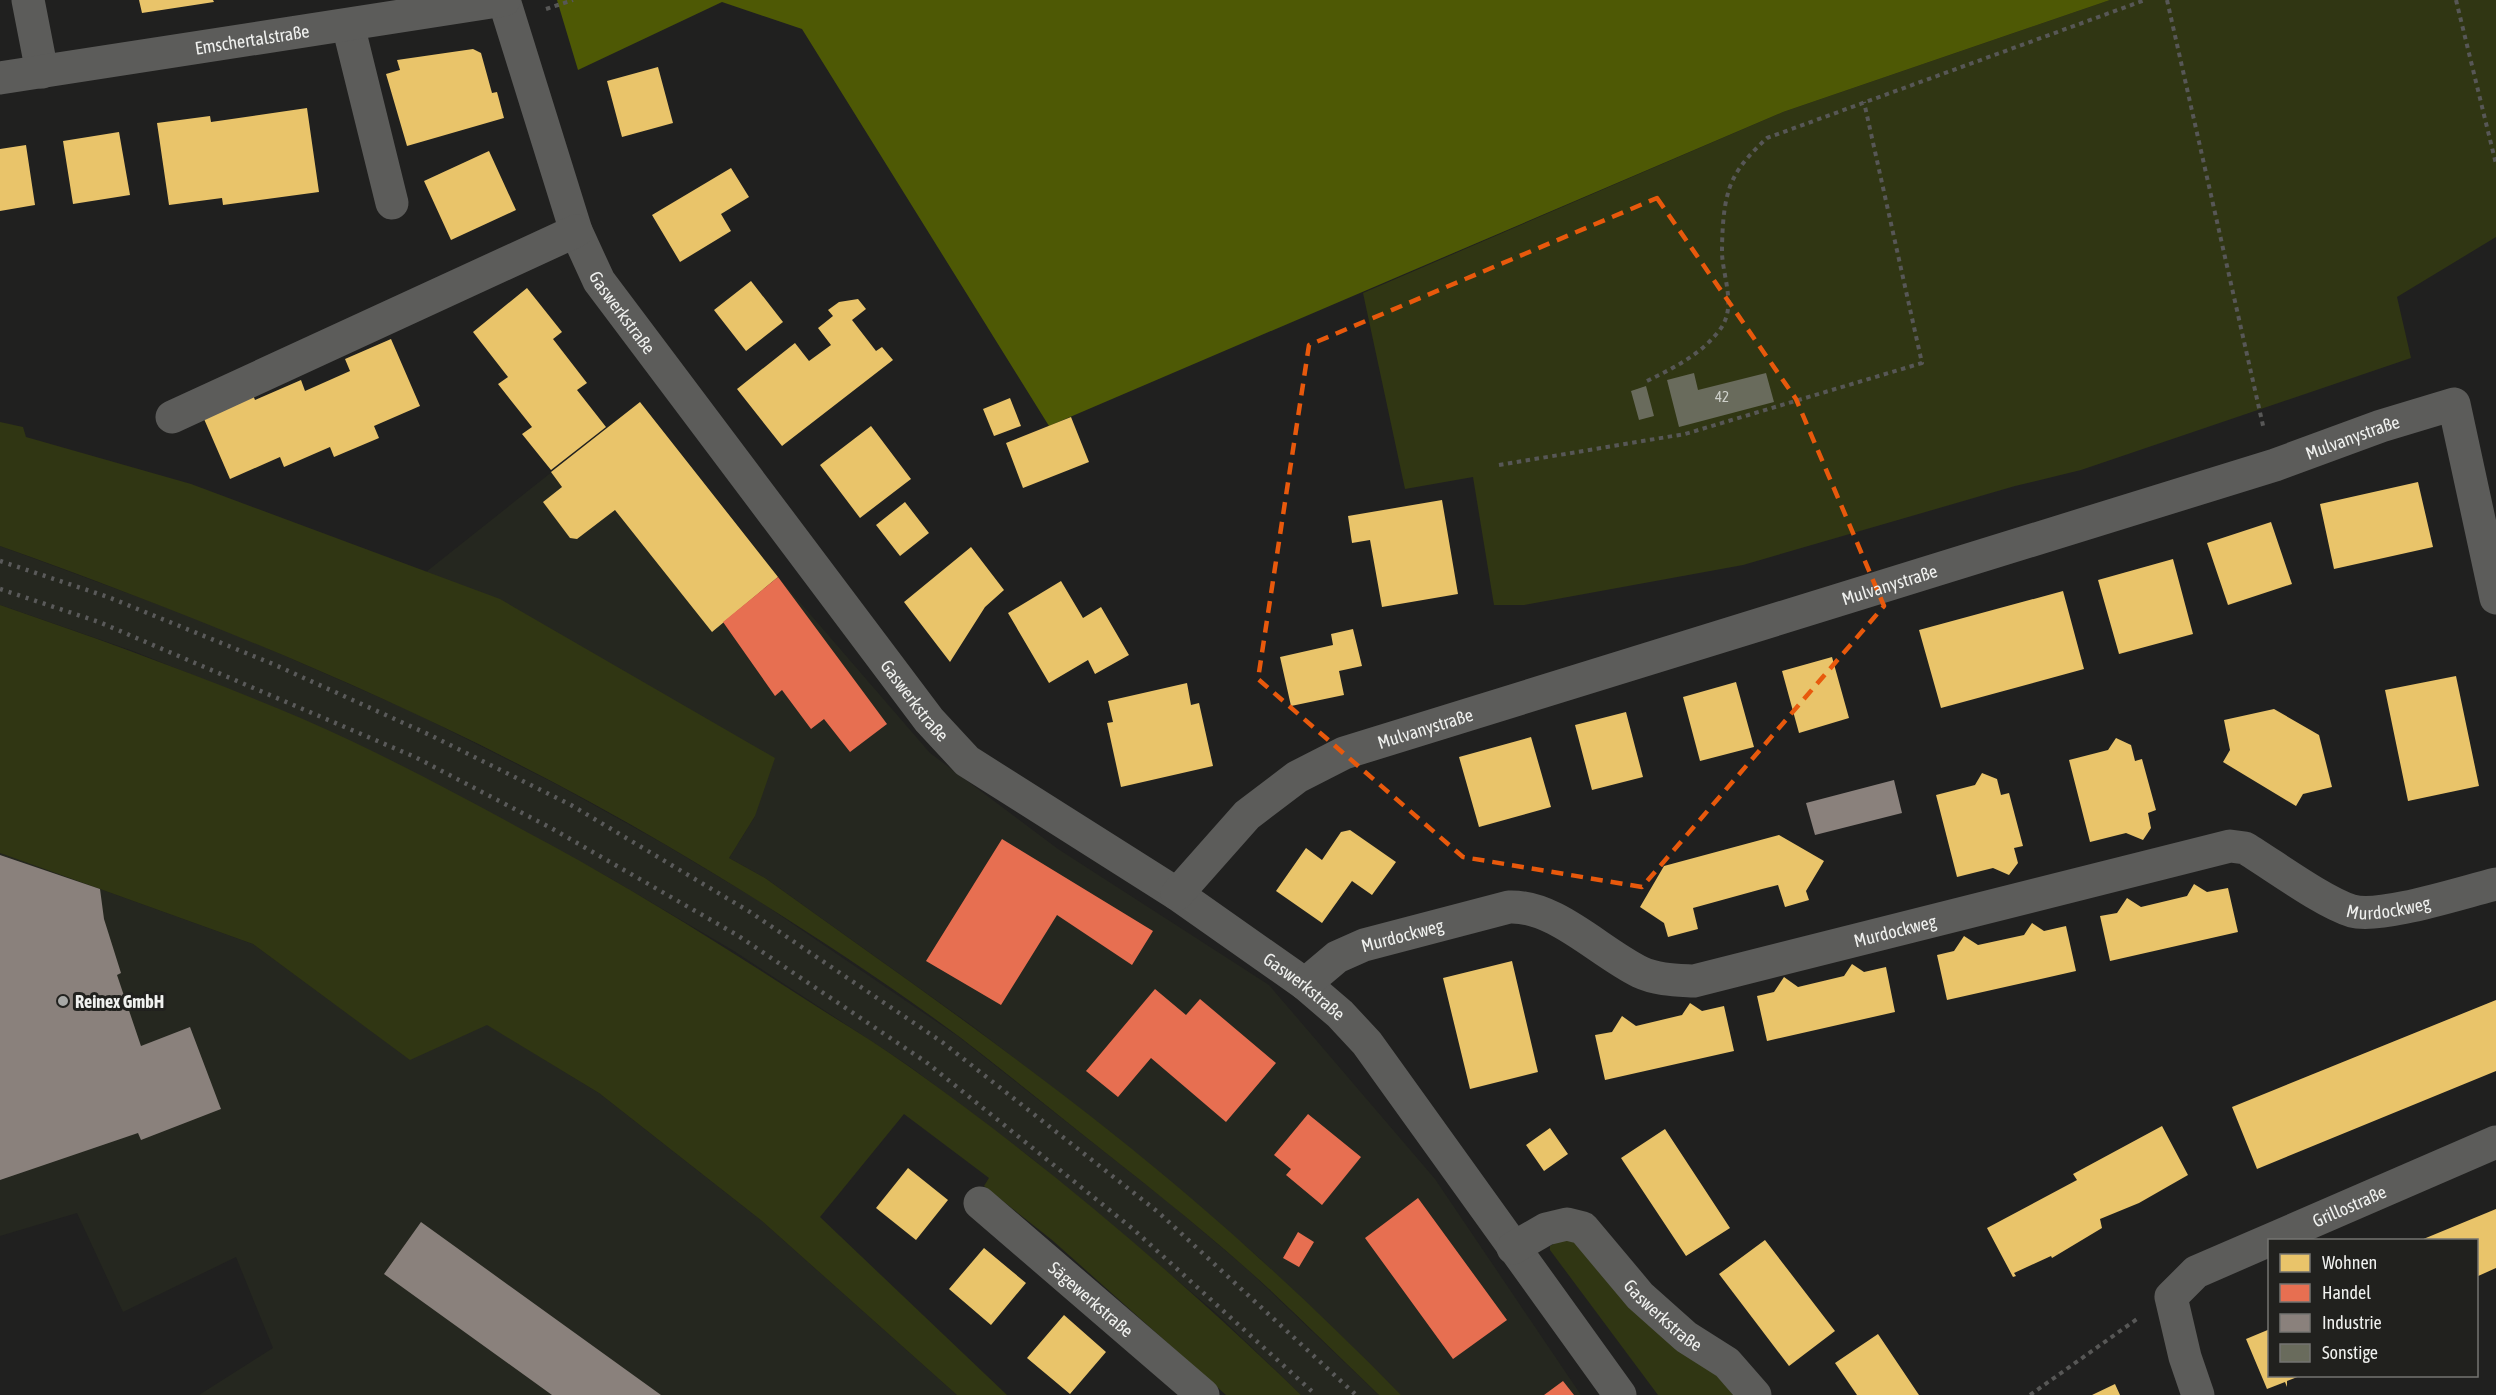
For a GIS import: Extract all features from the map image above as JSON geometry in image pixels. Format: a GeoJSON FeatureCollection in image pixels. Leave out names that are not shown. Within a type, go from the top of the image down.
{"type":"FeatureCollection","features":[{"type":"Feature","properties":{"kind":"street"},"geometry":{"type":"LineString","coordinates":[[28,0],[42,72]]}},
{"type":"Feature","properties":{"kind":"street","name":"Emschertalstraße"},"geometry":{"type":"LineString","coordinates":[[0,78],[504,0]]}},
{"type":"Feature","properties":{"kind":"street","name":"Gaswerkstraße"},"geometry":{"type":"LineString","coordinates":[[504,0],[576,231],[599,281],[929,720],[967,761],[1177,894],[1305,984],[1340,1014],[1367,1043],[1620,1395]]}},
{"type":"Feature","properties":{"kind":"street"},"geometry":{"type":"LineString","coordinates":[[348,25],[392,203]]}},
{"type":"Feature","properties":{"kind":"street"},"geometry":{"type":"LineString","coordinates":[[172,417],[576,231]]}},
{"type":"Feature","properties":{"kind":"street","name":"Mulvanystraße"},"geometry":{"type":"LineString","coordinates":[[1177,894],[1247,815],[1297,777],[1344,753],[2275,465],[2381,426],[2454,404],[2496,598]]}},
{"type":"Feature","properties":{"kind":"street","name":"Murdockweg"},"geometry":{"type":"LineString","coordinates":[[1305,984],[1337,957],[1364,945],[1509,907],[1527,906],[1640,972],[1664,979],[1694,981],[2230,846],[2245,848],[2353,911],[2374,913],[2496,884]]}},
{"type":"Feature","properties":{"kind":"street","name":"Grillostraße"},"geometry":{"type":"LineString","coordinates":[[2272,1239],[2496,1142]]}},
{"type":"Feature","properties":{"kind":"street","name":"Sägewerkstraße"},"geometry":{"type":"LineString","coordinates":[[980,1203],[1203,1395]]}},
{"type":"Feature","properties":{"kind":"street","name":"Gaswerkstraße"},"geometry":{"type":"LineString","coordinates":[[1513,1248],[1546,1229],[1567,1224],[1583,1228],[1640,1296],[1686,1337],[1727,1362],[1755,1395]]}},
{"type":"Feature","properties":{"kind":"street","name":"Grillostraße"},"geometry":{"type":"LineString","coordinates":[[2171,1297],[2196,1272],[2268,1241]]}},
{"type":"Feature","properties":{"kind":"street"},"geometry":{"type":"LineString","coordinates":[[2171,1297],[2185,1357],[2199,1395]]}},
{"type":"Feature","properties":{"kind":"path"},"geometry":{"type":"LineString","coordinates":[[1647,381],[1689,359],[1719,332],[1728,314],[1728,286],[1722,253],[1728,193],[1744,161],[1767,138],[2145,0]]}},
{"type":"Feature","properties":{"kind":"path"},"geometry":{"type":"LineString","coordinates":[[2167,0],[2257,409],[2275,465]]}},
{"type":"Feature","properties":{"kind":"path"},"geometry":{"type":"LineString","coordinates":[[2456,0],[2496,164]]}},
{"type":"Feature","properties":{"kind":"path"},"geometry":{"type":"LineString","coordinates":[[1499,465],[1685,434],[1922,363],[1864,102]]}},
{"type":"Feature","properties":{"kind":"path"},"geometry":{"type":"LineString","coordinates":[[2030,1395],[2092,1348],[2171,1297]]}},
{"type":"Feature","properties":{"kind":"highlighted area"},"geometry":{"type":"Polygon","coordinates":[[[1657,198],[1796,399],[1884,606],[1642,887],[1463,857],[1258,679],[1309,345],[1657,198]]]}},
{"type":"Feature","properties":{"kind":"shaded area"},"geometry":{"type":"Polygon","coordinates":[[[640,402],[778,577],[930,753],[1058,849],[1269,985],[1435,1179],[1581,1395],[1401,1395],[1257,1256],[1114,1135],[971,1025],[765,878],[729,858],[755,816],[426,572],[640,402]]]}},
{"type":"Feature","properties":{"kind":"shaded area"},"geometry":{"type":"Polygon","coordinates":[[[0,546],[217,626],[413,712],[558,785],[756,899],[959,1037],[1173,1206],[1247,1269],[1379,1395],[1301,1395],[1215,1312],[1030,1157],[909,1066],[734,951],[606,876],[403,767],[306,721],[133,651],[0,605],[0,546]]]}},
{"type":"Feature","properties":{"kind":"shaded area"},"geometry":{"type":"Polygon","coordinates":[[[0,853],[253,944],[410,1059],[487,1024],[599,1093],[762,1221],[957,1395],[199,1395],[273,1348],[236,1257],[123,1312],[77,1213],[0,1236],[0,853]]]}},
{"type":"Feature","properties":{"kind":"green space"},"geometry":{"type":"Polygon","coordinates":[[[557,0],[2110,0],[1783,112],[1049,426],[802,29],[722,2],[578,70],[557,0]]]}},
{"type":"Feature","properties":{"kind":"green space"},"geometry":{"type":"Polygon","coordinates":[[[2110,0],[2496,0],[2496,237],[2397,297],[2411,358],[2081,470],[2015,486],[1743,565],[1524,605],[1494,605],[1473,477],[1405,489],[1363,293],[1783,112],[2110,0]]]}},
{"type":"Feature","properties":{"kind":"green space"},"geometry":{"type":"Polygon","coordinates":[[[0,422],[23,427],[26,437],[191,484],[500,599],[775,758],[755,816],[729,858],[765,878],[897,972],[1027,1067],[1112,1133],[1261,1260],[1401,1395],[1379,1395],[1281,1300],[1227,1252],[1164,1199],[961,1038],[853,962],[704,867],[586,800],[505,758],[340,680],[171,610],[0,546],[0,422]]]}},
{"type":"Feature","properties":{"kind":"green space"},"geometry":{"type":"Polygon","coordinates":[[[0,605],[191,674],[335,733],[521,828],[681,920],[886,1050],[1013,1144],[1112,1224],[1208,1308],[1301,1395],[1226,1395],[1052,1240],[984,1186],[989,1178],[904,1114],[820,1217],[1007,1395],[957,1395],[762,1221],[599,1093],[487,1025],[410,1060],[253,944],[0,853],[0,605]]]}},
{"type":"Feature","properties":{"kind":"green space"},"geometry":{"type":"Polygon","coordinates":[[[1568,1236],[1741,1395],[1658,1395],[1550,1250],[1550,1246],[1568,1236]]]}},
{"type":"Feature","properties":{"kind":"building: Wohnen"},"geometry":{"type":"Polygon","coordinates":[[[139,0],[213,0],[214,2],[142,13],[139,0]]]}},
{"type":"Feature","properties":{"kind":"building: Wohnen"},"geometry":{"type":"Polygon","coordinates":[[[473,49],[481,53],[492,93],[497,92],[504,118],[407,146],[386,74],[400,70],[397,60],[473,49]]]}},
{"type":"Feature","properties":{"kind":"building: Wohnen"},"geometry":{"type":"Polygon","coordinates":[[[658,67],[673,123],[622,137],[607,81],[658,67]]]}},
{"type":"Feature","properties":{"kind":"building: Wohnen"},"geometry":{"type":"Polygon","coordinates":[[[307,108],[319,192],[223,205],[222,198],[169,205],[157,123],[210,116],[211,122],[307,108]]]}},
{"type":"Feature","properties":{"kind":"building: Wohnen"},"geometry":{"type":"Polygon","coordinates":[[[119,132],[130,195],[73,204],[63,141],[119,132]]]}},
{"type":"Feature","properties":{"kind":"building: Wohnen"},"geometry":{"type":"Polygon","coordinates":[[[26,145],[35,205],[0,211],[0,149],[26,145]]]}},
{"type":"Feature","properties":{"kind":"building: Wohnen"},"geometry":{"type":"Polygon","coordinates":[[[489,151],[516,210],[451,240],[424,181],[489,151]]]}},
{"type":"Feature","properties":{"kind":"building: Wohnen"},"geometry":{"type":"Polygon","coordinates":[[[731,168],[749,197],[721,214],[731,231],[680,262],[652,215],[731,168]]]}},
{"type":"Feature","properties":{"kind":"building: Wohnen"},"geometry":{"type":"Polygon","coordinates":[[[751,281],[783,322],[746,351],[714,310],[751,281]]]}},
{"type":"Feature","properties":{"kind":"building: Wohnen"},"geometry":{"type":"Polygon","coordinates":[[[527,288],[562,332],[553,339],[587,383],[577,390],[606,427],[551,470],[522,434],[532,427],[498,384],[508,377],[473,332],[527,288]]]}},
{"type":"Feature","properties":{"kind":"building: Wohnen"},"geometry":{"type":"Polygon","coordinates":[[[858,299],[866,309],[852,320],[876,351],[882,347],[893,360],[782,446],[737,389],[795,343],[809,361],[831,345],[818,328],[833,316],[828,310],[839,302],[858,299]]]}},
{"type":"Feature","properties":{"kind":"building: Wohnen"},"geometry":{"type":"Polygon","coordinates":[[[391,339],[420,406],[374,426],[379,438],[334,457],[330,447],[284,467],[280,457],[230,479],[201,412],[251,390],[255,400],[301,380],[305,391],[350,371],[345,359],[391,339]]]}},
{"type":"Feature","properties":{"kind":"building: Wohnen"},"geometry":{"type":"Polygon","coordinates":[[[1010,398],[1021,426],[994,436],[983,409],[1010,398]]]}},
{"type":"Feature","properties":{"kind":"building: Wohnen"},"geometry":{"type":"Polygon","coordinates":[[[640,402],[778,577],[712,632],[615,510],[577,539],[570,538],[543,502],[562,487],[551,472],[640,402]]]}},
{"type":"Feature","properties":{"kind":"building: Wohnen"},"geometry":{"type":"Polygon","coordinates":[[[1071,417],[1089,462],[1023,488],[1006,443],[1071,417]]]}},
{"type":"Feature","properties":{"kind":"building: Wohnen"},"geometry":{"type":"Polygon","coordinates":[[[871,426],[911,479],[860,518],[820,465],[871,426]]]}},
{"type":"Feature","properties":{"kind":"building: Wohnen"},"geometry":{"type":"Polygon","coordinates":[[[2418,482],[2433,547],[2334,569],[2320,504],[2418,482]]]}},
{"type":"Feature","properties":{"kind":"building: Wohnen"},"geometry":{"type":"Polygon","coordinates":[[[1442,500],[1458,594],[1382,607],[1370,540],[1352,543],[1348,516],[1442,500]]]}},
{"type":"Feature","properties":{"kind":"building: Wohnen"},"geometry":{"type":"Polygon","coordinates":[[[905,502],[929,533],[900,556],[876,525],[905,502]]]}},
{"type":"Feature","properties":{"kind":"building: Wohnen"},"geometry":{"type":"Polygon","coordinates":[[[2271,522],[2292,584],[2228,605],[2207,543],[2271,522]]]}},
{"type":"Feature","properties":{"kind":"building: Wohnen"},"geometry":{"type":"Polygon","coordinates":[[[971,547],[1004,590],[985,607],[950,662],[904,602],[971,547]]]}},
{"type":"Feature","properties":{"kind":"building: Wohnen"},"geometry":{"type":"Polygon","coordinates":[[[2173,559],[2193,634],[2119,654],[2098,580],[2173,559]]]}},
{"type":"Feature","properties":{"kind":"building: Wohnen"},"geometry":{"type":"Polygon","coordinates":[[[1061,581],[1083,618],[1101,607],[1129,655],[1095,674],[1088,660],[1049,683],[1008,613],[1061,581]]]}},
{"type":"Feature","properties":{"kind":"building: Wohnen"},"geometry":{"type":"Polygon","coordinates":[[[2063,591],[2084,669],[1941,708],[1919,630],[2063,591]]]}},
{"type":"Feature","properties":{"kind":"building: Wohnen"},"geometry":{"type":"Polygon","coordinates":[[[1353,629],[1362,666],[1339,671],[1344,695],[1291,706],[1280,657],[1333,645],[1331,634],[1353,629]]]}},
{"type":"Feature","properties":{"kind":"building: Wohnen"},"geometry":{"type":"Polygon","coordinates":[[[1832,657],[1849,718],[1799,733],[1782,671],[1832,657]]]}},
{"type":"Feature","properties":{"kind":"building: Wohnen"},"geometry":{"type":"Polygon","coordinates":[[[2456,676],[2479,786],[2408,801],[2385,690],[2456,676]]]}},
{"type":"Feature","properties":{"kind":"building: Wohnen"},"geometry":{"type":"Polygon","coordinates":[[[1736,682],[1754,747],[1700,761],[1683,697],[1736,682]]]}},
{"type":"Feature","properties":{"kind":"building: Wohnen"},"geometry":{"type":"Polygon","coordinates":[[[1187,683],[1191,705],[1199,703],[1213,766],[1121,787],[1107,723],[1113,722],[1108,701],[1187,683]]]}},
{"type":"Feature","properties":{"kind":"building: Wohnen"},"geometry":{"type":"Polygon","coordinates":[[[2274,709],[2319,735],[2332,787],[2303,794],[2296,806],[2223,762],[2230,750],[2224,720],[2274,709]]]}},
{"type":"Feature","properties":{"kind":"building: Wohnen"},"geometry":{"type":"Polygon","coordinates":[[[1626,712],[1643,777],[1592,790],[1575,725],[1626,712]]]}},
{"type":"Feature","properties":{"kind":"building: Wohnen"},"geometry":{"type":"Polygon","coordinates":[[[1531,737],[1551,807],[1479,827],[1459,757],[1531,737]]]}},
{"type":"Feature","properties":{"kind":"building: Wohnen"},"geometry":{"type":"Polygon","coordinates":[[[2116,738],[2131,745],[2135,761],[2142,759],[2156,810],[2148,813],[2151,828],[2143,840],[2126,833],[2090,842],[2069,760],[2108,750],[2116,738]]]}},
{"type":"Feature","properties":{"kind":"building: Wohnen"},"geometry":{"type":"Polygon","coordinates":[[[1982,773],[1997,779],[2001,795],[2009,793],[2023,846],[2014,848],[2018,863],[2009,875],[1993,868],[1957,877],[1936,795],[1975,785],[1982,773]]]}},
{"type":"Feature","properties":{"kind":"building: Wohnen"},"geometry":{"type":"Polygon","coordinates":[[[1350,830],[1396,862],[1372,895],[1352,881],[1322,923],[1276,891],[1306,848],[1322,860],[1341,832],[1350,830]]]}},
{"type":"Feature","properties":{"kind":"building: Wohnen"},"geometry":{"type":"Polygon","coordinates":[[[1779,835],[1824,861],[1806,891],[1809,900],[1785,907],[1778,885],[1762,889],[1693,908],[1698,929],[1668,937],[1664,923],[1640,907],[1664,866],[1779,835]]]}},
{"type":"Feature","properties":{"kind":"building: Wohnen"},"geometry":{"type":"Polygon","coordinates":[[[2194,884],[2207,892],[2228,888],[2238,932],[2110,961],[2100,916],[2117,913],[2127,898],[2141,907],[2187,896],[2194,884]]]}},
{"type":"Feature","properties":{"kind":"building: Wohnen"},"geometry":{"type":"Polygon","coordinates":[[[2032,923],[2044,931],[2066,926],[2076,971],[1947,1000],[1937,955],[1954,951],[1964,936],[1978,945],[2024,935],[2032,923]]]}},
{"type":"Feature","properties":{"kind":"building: Wohnen"},"geometry":{"type":"Polygon","coordinates":[[[1512,961],[1538,1072],[1470,1089],[1443,978],[1512,961]]]}},
{"type":"Feature","properties":{"kind":"building: Wohnen"},"geometry":{"type":"Polygon","coordinates":[[[1852,964],[1864,972],[1886,967],[1895,1012],[1767,1041],[1757,996],[1774,992],[1784,977],[1798,987],[1844,976],[1852,964]]]}},
{"type":"Feature","properties":{"kind":"building: Wohnen"},"geometry":{"type":"Polygon","coordinates":[[[2496,1000],[2496,1071],[2257,1169],[2232,1107],[2496,1000]]]}},
{"type":"Feature","properties":{"kind":"building: Wohnen"},"geometry":{"type":"Polygon","coordinates":[[[1690,1003],[1702,1011],[1724,1006],[1734,1051],[1605,1080],[1595,1035],[1612,1032],[1622,1016],[1636,1026],[1682,1015],[1690,1003]]]}},
{"type":"Feature","properties":{"kind":"building: Wohnen"},"geometry":{"type":"Polygon","coordinates":[[[2162,1126],[2188,1175],[2139,1203],[2100,1219],[2102,1228],[2052,1258],[2051,1256],[2014,1273],[2016,1276],[2013,1277],[1987,1228],[2077,1180],[2073,1174],[2162,1126]]]}},
{"type":"Feature","properties":{"kind":"building: Wohnen"},"geometry":{"type":"Polygon","coordinates":[[[1550,1128],[1568,1154],[1544,1171],[1526,1145],[1550,1128]]]}},
{"type":"Feature","properties":{"kind":"building: Wohnen"},"geometry":{"type":"Polygon","coordinates":[[[1665,1129],[1730,1228],[1686,1256],[1621,1158],[1665,1129]]]}},
{"type":"Feature","properties":{"kind":"building: Wohnen"},"geometry":{"type":"Polygon","coordinates":[[[908,1168],[948,1200],[916,1240],[876,1208],[908,1168]]]}},
{"type":"Feature","properties":{"kind":"building: Wohnen"},"geometry":{"type":"Polygon","coordinates":[[[2496,1209],[2496,1268],[2478,1276],[2478,1239],[2423,1239],[2496,1209]]]}},
{"type":"Feature","properties":{"kind":"building: Wohnen"},"geometry":{"type":"Polygon","coordinates":[[[1765,1240],[1835,1331],[1789,1366],[1719,1274],[1765,1240]]]}},
{"type":"Feature","properties":{"kind":"building: Wohnen"},"geometry":{"type":"Polygon","coordinates":[[[984,1248],[1026,1283],[991,1325],[949,1289],[984,1248]]]}},
{"type":"Feature","properties":{"kind":"building: Wohnen"},"geometry":{"type":"Polygon","coordinates":[[[1064,1315],[1106,1352],[1070,1394],[1027,1358],[1064,1315]]]}},
{"type":"Feature","properties":{"kind":"building: Wohnen"},"geometry":{"type":"Polygon","coordinates":[[[2268,1330],[2268,1377],[2297,1377],[2287,1381],[2287,1387],[2285,1382],[2267,1389],[2246,1339],[2268,1330]]]}},
{"type":"Feature","properties":{"kind":"building: Wohnen"},"geometry":{"type":"Polygon","coordinates":[[[1878,1334],[1919,1395],[1857,1395],[1835,1363],[1878,1334]]]}},
{"type":"Feature","properties":{"kind":"building: Wohnen"},"geometry":{"type":"Polygon","coordinates":[[[2115,1384],[2120,1395],[2092,1395],[2115,1384]]]}},
{"type":"Feature","properties":{"kind":"building: Handel"},"geometry":{"type":"Polygon","coordinates":[[[778,577],[887,724],[850,752],[824,719],[811,729],[782,690],[775,696],[723,622],[778,577]]]}},
{"type":"Feature","properties":{"kind":"building: Handel"},"geometry":{"type":"Polygon","coordinates":[[[1002,839],[1153,931],[1132,965],[1057,915],[1001,1005],[926,961],[1002,839]]]}},
{"type":"Feature","properties":{"kind":"building: Handel"},"geometry":{"type":"Polygon","coordinates":[[[1155,989],[1186,1015],[1200,999],[1276,1063],[1226,1122],[1151,1058],[1118,1097],[1086,1071],[1155,989]]]}},
{"type":"Feature","properties":{"kind":"building: Handel"},"geometry":{"type":"Polygon","coordinates":[[[1308,1114],[1361,1157],[1322,1205],[1286,1175],[1291,1169],[1274,1155],[1308,1114]]]}},
{"type":"Feature","properties":{"kind":"building: Handel"},"geometry":{"type":"Polygon","coordinates":[[[1418,1198],[1507,1320],[1453,1359],[1365,1238],[1418,1198]]]}},
{"type":"Feature","properties":{"kind":"building: Handel"},"geometry":{"type":"Polygon","coordinates":[[[1298,1232],[1314,1242],[1299,1267],[1283,1258],[1298,1232]]]}},
{"type":"Feature","properties":{"kind":"building: Handel"},"geometry":{"type":"Polygon","coordinates":[[[1563,1381],[1574,1395],[1544,1395],[1563,1381]]]}},
{"type":"Feature","properties":{"kind":"building: Industrie"},"geometry":{"type":"Polygon","coordinates":[[[1894,780],[1902,813],[1815,835],[1806,803],[1894,780]]]}},
{"type":"Feature","properties":{"kind":"building: Industrie","name":"Reinex GmbH"},"geometry":{"type":"Polygon","coordinates":[[[0,855],[100,889],[104,919],[121,973],[117,975],[141,1046],[190,1027],[221,1109],[141,1140],[138,1133],[0,1180],[0,855]]]}},
{"type":"Feature","properties":{"kind":"building: Industrie"},"geometry":{"type":"Polygon","coordinates":[[[421,1222],[661,1395],[552,1395],[384,1274],[421,1222]]]}},
{"type":"Feature","properties":{"kind":"building: Sonstige"},"geometry":{"type":"Polygon","coordinates":[[[1694,373],[1698,390],[1766,373],[1774,402],[1679,427],[1667,380],[1694,373]]]}},
{"type":"Feature","properties":{"kind":"building: Sonstige"},"geometry":{"type":"Polygon","coordinates":[[[1646,386],[1654,416],[1639,420],[1631,391],[1646,386]]]}},
{"type":"Feature","properties":{"kind":"railway"},"geometry":{"type":"LineString","coordinates":[[0,561],[108,597],[273,664],[430,735],[571,805],[750,912],[942,1042],[1158,1212],[1356,1395]]}},
{"type":"Feature","properties":{"kind":"railway"},"geometry":{"type":"LineString","coordinates":[[0,589],[99,622],[415,757],[551,828],[737,935],[926,1062],[1133,1229],[1316,1395]]}},
{"type":"Feature","properties":{"kind":"place","name":"Reinex GmbH"},"geometry":{"type":"Point","coordinates":[63,1001]}}]}
